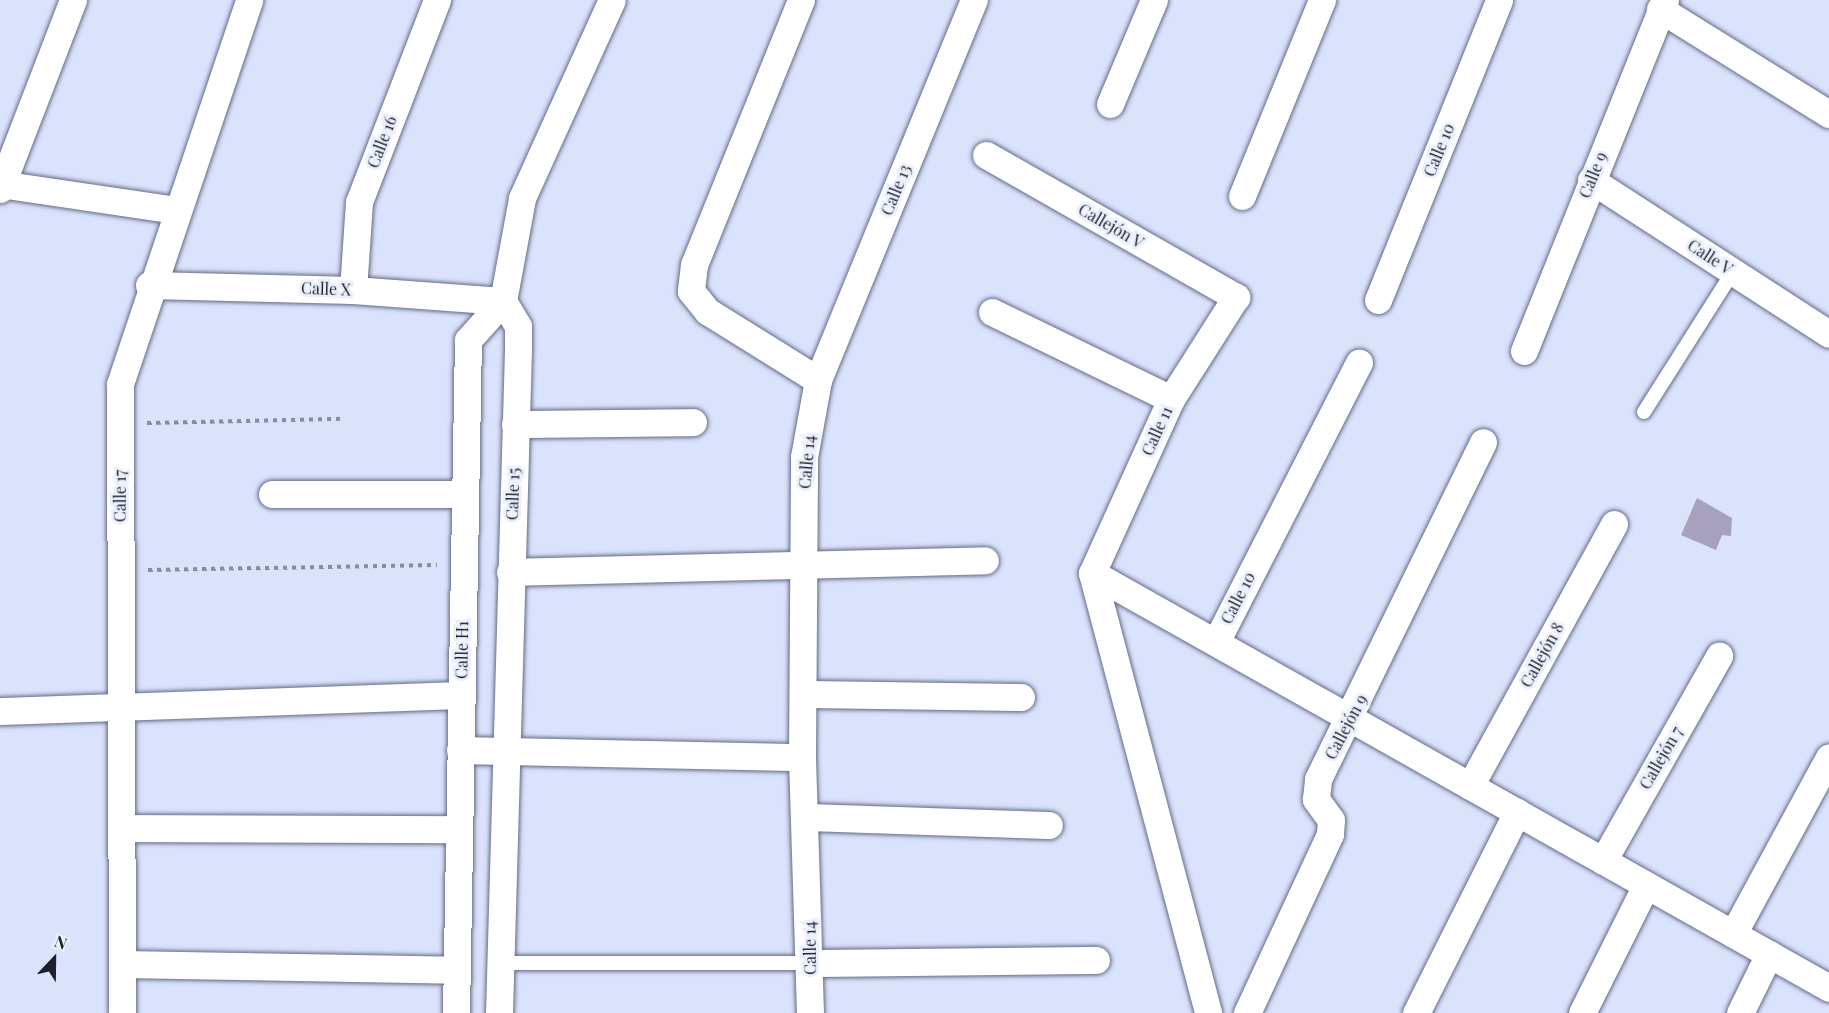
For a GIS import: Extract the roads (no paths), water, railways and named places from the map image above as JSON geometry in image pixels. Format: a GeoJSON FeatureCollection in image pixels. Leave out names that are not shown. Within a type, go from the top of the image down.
{"type":"FeatureCollection","features":[{"type":"Feature","properties":{"kind":"street"},"geometry":{"type":"LineString","coordinates":[[0,189],[0,184],[73,0]]}},
{"type":"Feature","properties":{"kind":"street","name":"Calle 17"},"geometry":{"type":"LineString","coordinates":[[122,1013],[120,424],[125,356],[249,0]]}},
{"type":"Feature","properties":{"kind":"street","name":"Calle 16"},"geometry":{"type":"LineString","coordinates":[[353,290],[358,202],[437,0]]}},
{"type":"Feature","properties":{"kind":"street"},"geometry":{"type":"LineString","coordinates":[[503,301],[522,198],[612,0]]}},
{"type":"Feature","properties":{"kind":"street"},"geometry":{"type":"LineString","coordinates":[[801,0],[694,265],[691,291],[707,311],[818,380]]}},
{"type":"Feature","properties":{"kind":"street","name":"Calle 13"},"geometry":{"type":"LineString","coordinates":[[818,380],[974,0]]}},
{"type":"Feature","properties":{"kind":"street"},"geometry":{"type":"LineString","coordinates":[[1110,105],[1154,0]]}},
{"type":"Feature","properties":{"kind":"street"},"geometry":{"type":"LineString","coordinates":[[1242,196],[1322,0]]}},
{"type":"Feature","properties":{"kind":"street","name":"Calle 10"},"geometry":{"type":"LineString","coordinates":[[1378,300],[1499,0]]}},
{"type":"Feature","properties":{"kind":"street"},"geometry":{"type":"LineString","coordinates":[[1663,4],[1829,114]]}},
{"type":"Feature","properties":{"kind":"street","name":"Calle 9"},"geometry":{"type":"LineString","coordinates":[[1524,351],[1663,4]]}},
{"type":"Feature","properties":{"kind":"street","name":"Callejón V"},"geometry":{"type":"LineString","coordinates":[[986,155],[1236,297]]}},
{"type":"Feature","properties":{"kind":"street","name":"Calle V"},"geometry":{"type":"LineString","coordinates":[[1591,180],[1829,334]]}},
{"type":"Feature","properties":{"kind":"street"},"geometry":{"type":"LineString","coordinates":[[0,184],[177,210]]}},
{"type":"Feature","properties":{"kind":"street","name":"Calle X"},"geometry":{"type":"LineString","coordinates":[[149,285],[353,290],[503,301]]}},
{"type":"Feature","properties":{"kind":"street","name":"Calle 11"},"geometry":{"type":"LineString","coordinates":[[1092,573],[1172,399],[1236,297]]}},
{"type":"Feature","properties":{"kind":"street","name":"Calle 15"},"geometry":{"type":"LineString","coordinates":[[500,1013],[505,749],[518,326],[503,301]]}},
{"type":"Feature","properties":{"kind":"street","name":"Calle H1"},"geometry":{"type":"LineString","coordinates":[[456,1013],[468,340],[503,301]]}},
{"type":"Feature","properties":{"kind":"street"},"geometry":{"type":"LineString","coordinates":[[992,312],[1172,399]]}},
{"type":"Feature","properties":{"kind":"street","name":"Calle 10"},"geometry":{"type":"LineString","coordinates":[[1216,642],[1359,362]]}},
{"type":"Feature","properties":{"kind":"street","name":"Calle 14"},"geometry":{"type":"LineString","coordinates":[[810,1013],[811,963],[802,757],[805,694],[804,457],[818,380]]}},
{"type":"Feature","properties":{"kind":"street"},"geometry":{"type":"LineString","coordinates":[[515,424],[693,422]]}},
{"type":"Feature","properties":{"kind":"street","name":"Callejón 9"},"geometry":{"type":"LineString","coordinates":[[1247,1013],[1330,834],[1330,820],[1316,799],[1317,779],[1351,719],[1483,442]]}},
{"type":"Feature","properties":{"kind":"street"},"geometry":{"type":"LineString","coordinates":[[272,494],[465,494]]}},
{"type":"Feature","properties":{"kind":"street","name":"Callejón 8"},"geometry":{"type":"LineString","coordinates":[[1470,786],[1614,524]]}},
{"type":"Feature","properties":{"kind":"street"},"geometry":{"type":"LineString","coordinates":[[510,572],[804,562],[985,560]]}},
{"type":"Feature","properties":{"kind":"street"},"geometry":{"type":"LineString","coordinates":[[1092,573],[1829,988]]}},
{"type":"Feature","properties":{"kind":"street"},"geometry":{"type":"LineString","coordinates":[[1092,573],[1208,1013]]}},
{"type":"Feature","properties":{"kind":"street","name":"Callejón 7"},"geometry":{"type":"LineString","coordinates":[[1603,861],[1719,656]]}},
{"type":"Feature","properties":{"kind":"street"},"geometry":{"type":"LineString","coordinates":[[805,694],[1021,697]]}},
{"type":"Feature","properties":{"kind":"street"},"geometry":{"type":"LineString","coordinates":[[0,711],[461,695]]}},
{"type":"Feature","properties":{"kind":"street"},"geometry":{"type":"LineString","coordinates":[[460,750],[505,749],[802,757]]}},
{"type":"Feature","properties":{"kind":"street"},"geometry":{"type":"LineString","coordinates":[[1733,934],[1829,757]]}},
{"type":"Feature","properties":{"kind":"street"},"geometry":{"type":"LineString","coordinates":[[1416,1013],[1517,812]]}},
{"type":"Feature","properties":{"kind":"street"},"geometry":{"type":"LineString","coordinates":[[806,817],[1049,825]]}},
{"type":"Feature","properties":{"kind":"street"},"geometry":{"type":"LineString","coordinates":[[121,828],[458,829]]}},
{"type":"Feature","properties":{"kind":"street"},"geometry":{"type":"LineString","coordinates":[[1582,1013],[1646,885]]}},
{"type":"Feature","properties":{"kind":"street"},"geometry":{"type":"LineString","coordinates":[[1740,1013],[1769,954]]}},
{"type":"Feature","properties":{"kind":"street"},"geometry":{"type":"LineString","coordinates":[[811,963],[1096,960]]}},
{"type":"Feature","properties":{"kind":"street"},"geometry":{"type":"LineString","coordinates":[[122,964],[455,970]]}},
{"type":"Feature","properties":{"kind":"lane"},"geometry":{"type":"LineString","coordinates":[[1644,412],[1733,272]]}},
{"type":"Feature","properties":{"kind":"lane"},"geometry":{"type":"LineString","coordinates":[[500,963],[811,963]]}}]}
